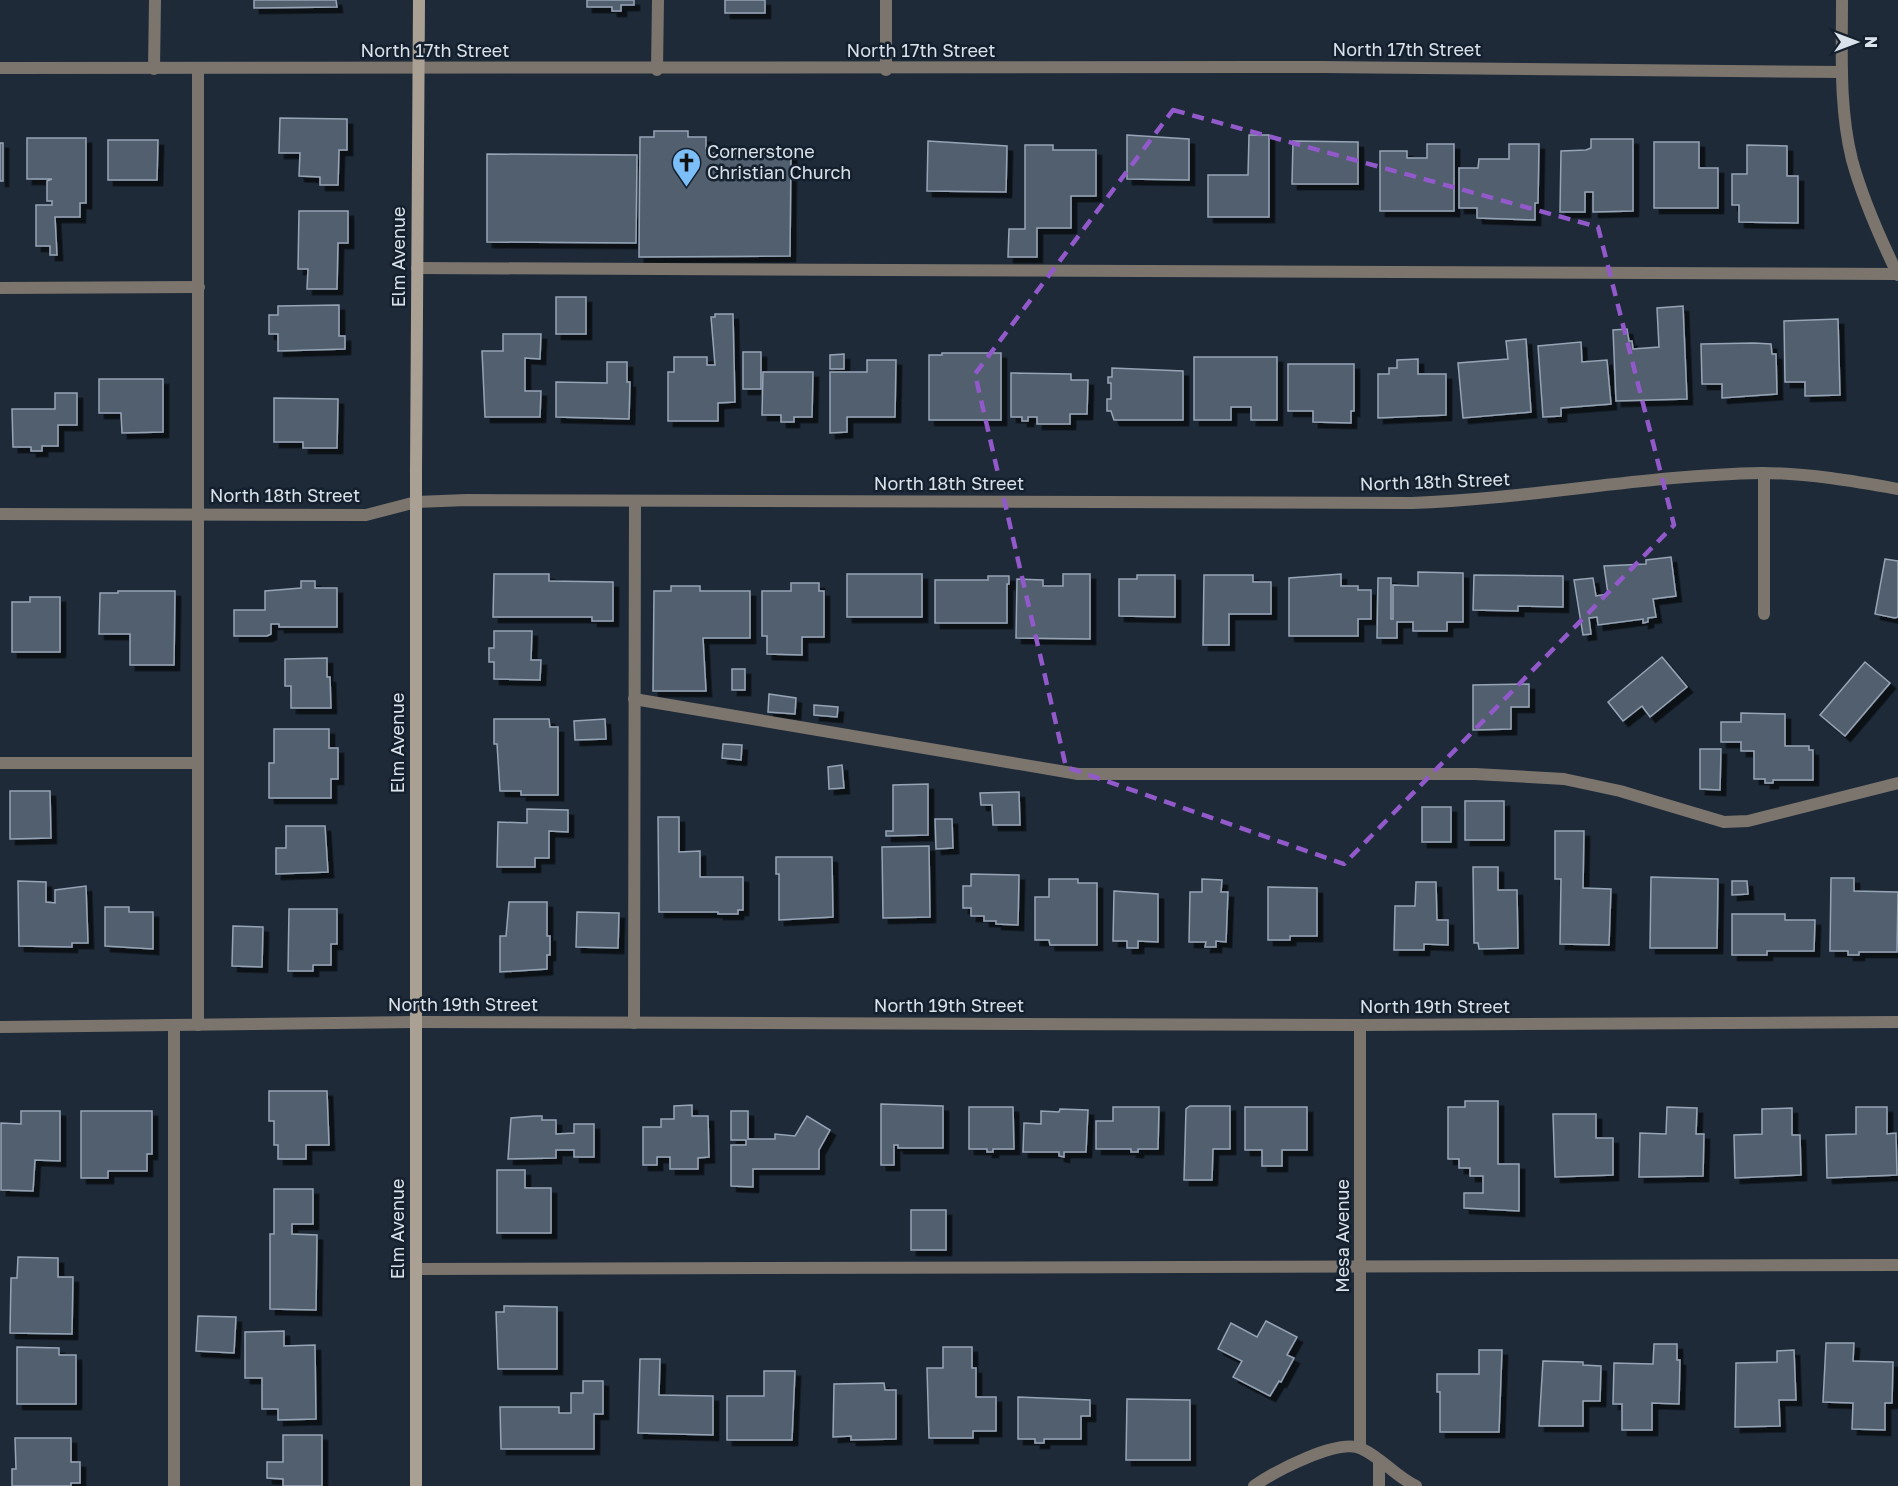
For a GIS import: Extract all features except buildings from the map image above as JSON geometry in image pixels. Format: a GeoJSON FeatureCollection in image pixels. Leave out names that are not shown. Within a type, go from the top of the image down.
{"type":"FeatureCollection","features":[{"type":"Feature","properties":{"kind":"street"},"geometry":{"type":"LineString","coordinates":[[154,0],[154,69]]}},
{"type":"Feature","properties":{"kind":"street","name":"Elm Avenue"},"geometry":{"type":"LineString","coordinates":[[416,1486],[416,502],[419,0]]}},
{"type":"Feature","properties":{"kind":"street"},"geometry":{"type":"LineString","coordinates":[[657,69],[658,0]]}},
{"type":"Feature","properties":{"kind":"street"},"geometry":{"type":"LineString","coordinates":[[886,0],[886,69]]}},
{"type":"Feature","properties":{"kind":"street"},"geometry":{"type":"LineString","coordinates":[[417,268],[1898,275],[1879,235],[1852,160],[1846,126],[1842,72],[1842,0]]}},
{"type":"Feature","properties":{"kind":"street","name":"North 17th Street"},"geometry":{"type":"LineString","coordinates":[[0,68],[1333,68],[1842,72]]}},
{"type":"Feature","properties":{"kind":"street"},"geometry":{"type":"LineString","coordinates":[[198,69],[198,1025]]}},
{"type":"Feature","properties":{"kind":"street"},"geometry":{"type":"LineString","coordinates":[[0,288],[199,287]]}},
{"type":"Feature","properties":{"kind":"street"},"geometry":{"type":"LineString","coordinates":[[1764,473],[1764,614]]}},
{"type":"Feature","properties":{"kind":"street","name":"North 18th Street"},"geometry":{"type":"LineString","coordinates":[[0,514],[366,515],[416,502],[1412,503],[1483,500],[1657,481],[1764,473],[1844,480],[1898,489]]}},
{"type":"Feature","properties":{"kind":"street"},"geometry":{"type":"LineString","coordinates":[[634,1023],[635,502]]}},
{"type":"Feature","properties":{"kind":"street"},"geometry":{"type":"LineString","coordinates":[[634,699],[1078,774],[1475,774],[1564,779],[1620,791],[1724,822],[1748,821],[1898,783]]}},
{"type":"Feature","properties":{"kind":"street"},"geometry":{"type":"LineString","coordinates":[[0,763],[198,763]]}},
{"type":"Feature","properties":{"kind":"street","name":"North 19th Street"},"geometry":{"type":"LineString","coordinates":[[0,1027],[416,1022],[1360,1025],[1898,1022]]}},
{"type":"Feature","properties":{"kind":"street","name":"Mesa Avenue"},"geometry":{"type":"LineString","coordinates":[[1360,1025],[1360,1448]]}},
{"type":"Feature","properties":{"kind":"street"},"geometry":{"type":"LineString","coordinates":[[174,1026],[174,1486]]}},
{"type":"Feature","properties":{"kind":"street"},"geometry":{"type":"LineString","coordinates":[[416,1269],[1898,1264]]}},
{"type":"Feature","properties":{"kind":"street"},"geometry":{"type":"LineString","coordinates":[[1254,1486],[1301,1460],[1338,1448],[1360,1448],[1416,1486]]}},
{"type":"Feature","properties":{"kind":"street"},"geometry":{"type":"LineString","coordinates":[[1379,1461],[1379,1486]]}},
{"type":"Feature","properties":{"kind":"highlighted area"},"geometry":{"type":"Polygon","coordinates":[[[1173,110],[1598,227],[1674,525],[1344,864],[1066,767],[975,374],[1173,110]]]}},
{"type":"Feature","properties":{"kind":"place","name":"Cornerstone Christian Church"},"geometry":{"type":"Point","coordinates":[686,188]}}]}
